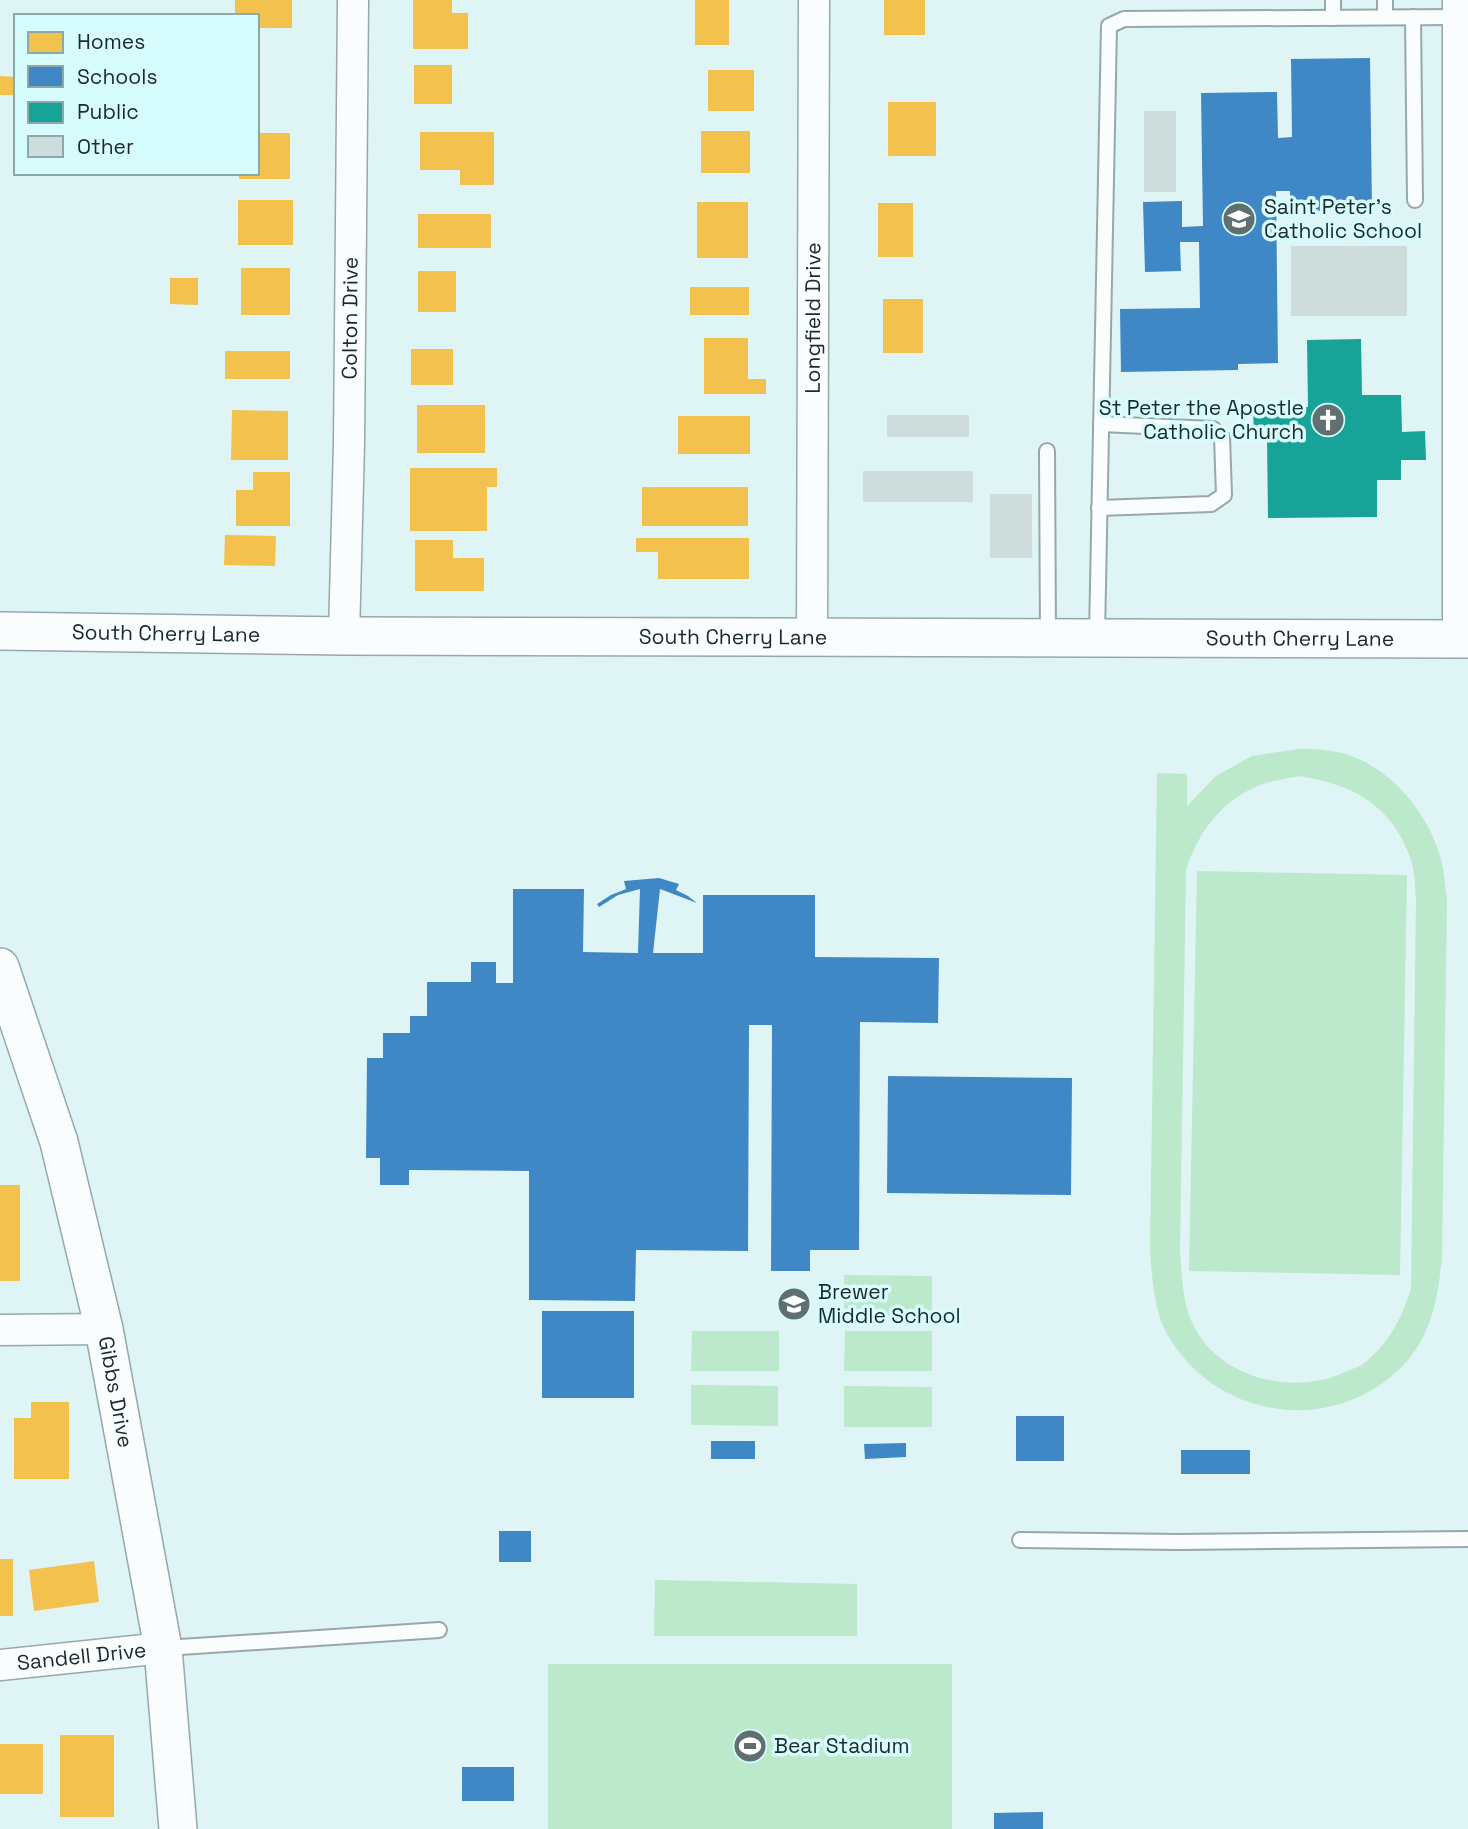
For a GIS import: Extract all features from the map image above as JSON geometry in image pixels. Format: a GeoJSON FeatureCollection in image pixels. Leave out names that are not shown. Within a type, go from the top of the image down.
{"type":"FeatureCollection","features":[{"type":"Feature","properties":{"kind":"street","name":"Colton Drive"},"geometry":{"type":"LineString","coordinates":[[344,636],[349,443],[353,0]]}},
{"type":"Feature","properties":{"kind":"street","name":"Longfield Drive"},"geometry":{"type":"LineString","coordinates":[[812,636],[814,0]]}},
{"type":"Feature","properties":{"kind":"street"},"geometry":{"type":"LineString","coordinates":[[1458,8],[1463,639]]}},
{"type":"Feature","properties":{"kind":"street","name":"South Cherry Lane"},"geometry":{"type":"LineString","coordinates":[[0,631],[344,636],[1463,639]]}},
{"type":"Feature","properties":{"kind":"street","name":"Gibbs Drive"},"geometry":{"type":"LineString","coordinates":[[0,967],[7,1003],[60,1142],[104,1329],[163,1648],[178,1829]]}},
{"type":"Feature","properties":{"kind":"street"},"geometry":{"type":"LineString","coordinates":[[0,1331],[104,1329]]}},
{"type":"Feature","properties":{"kind":"street","name":"Sandell Drive"},"geometry":{"type":"LineString","coordinates":[[0,1665],[163,1648]]}},
{"type":"Feature","properties":{"kind":"lane"},"geometry":{"type":"LineString","coordinates":[[1333,0],[1333,18]]}},
{"type":"Feature","properties":{"kind":"lane"},"geometry":{"type":"LineString","coordinates":[[1385,0],[1385,17]]}},
{"type":"Feature","properties":{"kind":"lane"},"geometry":{"type":"LineString","coordinates":[[1097,637],[1109,26],[1124,19],[1413,17],[1458,8]]}},
{"type":"Feature","properties":{"kind":"lane"},"geometry":{"type":"LineString","coordinates":[[1413,17],[1415,200]]}},
{"type":"Feature","properties":{"kind":"lane"},"geometry":{"type":"LineString","coordinates":[[1099,508],[1211,504],[1224,495],[1223,437],[1213,429],[1101,424]]}},
{"type":"Feature","properties":{"kind":"lane"},"geometry":{"type":"LineString","coordinates":[[1047,451],[1048,637]]}},
{"type":"Feature","properties":{"kind":"lane"},"geometry":{"type":"LineString","coordinates":[[1020,1540],[1178,1542],[1468,1539]]}},
{"type":"Feature","properties":{"kind":"lane"},"geometry":{"type":"LineString","coordinates":[[163,1648],[439,1630]]}},
{"type":"Feature","properties":{"kind":"green space"},"geometry":{"type":"Polygon","coordinates":[[[1299,749],[1327,750],[1350,756],[1385,775],[1413,804],[1433,838],[1441,861],[1447,900],[1442,1255],[1433,1310],[1417,1348],[1408,1360],[1380,1385],[1349,1401],[1315,1409],[1281,1409],[1248,1402],[1217,1386],[1189,1364],[1163,1325],[1156,1304],[1150,1251],[1157,773],[1187,774],[1187,806],[1216,776],[1252,756],[1299,749]],[[1299,776],[1274,781],[1246,791],[1234,799],[1205,830],[1186,870],[1180,1251],[1185,1300],[1199,1336],[1214,1353],[1254,1376],[1299,1383],[1322,1380],[1365,1363],[1395,1328],[1411,1288],[1416,899],[1413,869],[1403,841],[1382,812],[1353,792],[1299,776]]]}},
{"type":"Feature","properties":{"kind":"green space"},"geometry":{"type":"Polygon","coordinates":[[[1197,871],[1407,875],[1400,1275],[1189,1271],[1197,871]]]}},
{"type":"Feature","properties":{"kind":"green space"},"geometry":{"type":"Polygon","coordinates":[[[844,1275],[932,1276],[932,1316],[844,1315],[844,1275]]]}},
{"type":"Feature","properties":{"kind":"green space"},"geometry":{"type":"Polygon","coordinates":[[[692,1331],[779,1331],[779,1371],[691,1371],[692,1331]]]}},
{"type":"Feature","properties":{"kind":"green space"},"geometry":{"type":"Polygon","coordinates":[[[845,1331],[932,1331],[932,1371],[844,1371],[845,1331]]]}},
{"type":"Feature","properties":{"kind":"green space"},"geometry":{"type":"Polygon","coordinates":[[[691,1385],[778,1386],[778,1426],[691,1425],[691,1385]]]}},
{"type":"Feature","properties":{"kind":"green space"},"geometry":{"type":"Polygon","coordinates":[[[844,1386],[932,1387],[932,1427],[844,1427],[844,1386]]]}},
{"type":"Feature","properties":{"kind":"green space"},"geometry":{"type":"Polygon","coordinates":[[[655,1580],[857,1584],[857,1636],[654,1636],[655,1580]]]}},
{"type":"Feature","properties":{"kind":"green space","name":"Bear Stadium"},"geometry":{"type":"Polygon","coordinates":[[[548,1664],[952,1664],[952,1829],[548,1829],[548,1664]]]}},
{"type":"Feature","properties":{"kind":"building: Homes"},"geometry":{"type":"Polygon","coordinates":[[[235,0],[292,0],[292,28],[259,28],[259,14],[235,14],[235,0]]]}},
{"type":"Feature","properties":{"kind":"building: Homes"},"geometry":{"type":"Polygon","coordinates":[[[413,0],[452,0],[452,13],[468,13],[468,49],[413,49],[413,0]]]}},
{"type":"Feature","properties":{"kind":"building: Homes"},"geometry":{"type":"Polygon","coordinates":[[[695,0],[729,0],[729,45],[695,45],[695,0]]]}},
{"type":"Feature","properties":{"kind":"building: Homes"},"geometry":{"type":"Polygon","coordinates":[[[884,0],[925,0],[925,35],[884,35],[884,0]]]}},
{"type":"Feature","properties":{"kind":"building: Homes"},"geometry":{"type":"Polygon","coordinates":[[[414,65],[452,65],[452,104],[414,104],[414,65]]]}},
{"type":"Feature","properties":{"kind":"building: Homes"},"geometry":{"type":"Polygon","coordinates":[[[708,70],[754,70],[754,111],[708,111],[708,70]]]}},
{"type":"Feature","properties":{"kind":"building: Homes"},"geometry":{"type":"Polygon","coordinates":[[[0,76],[14,77],[14,95],[0,95],[0,76]]]}},
{"type":"Feature","properties":{"kind":"building: Homes"},"geometry":{"type":"Polygon","coordinates":[[[888,102],[936,102],[936,156],[888,156],[888,102]]]}},
{"type":"Feature","properties":{"kind":"building: Homes"},"geometry":{"type":"Polygon","coordinates":[[[701,131],[750,131],[750,173],[701,173],[701,131]]]}},
{"type":"Feature","properties":{"kind":"building: Homes"},"geometry":{"type":"Polygon","coordinates":[[[420,132],[494,132],[494,185],[460,185],[460,170],[420,170],[420,132]]]}},
{"type":"Feature","properties":{"kind":"building: Homes"},"geometry":{"type":"Polygon","coordinates":[[[259,133],[290,133],[290,179],[239,179],[239,175],[259,175],[259,133]]]}},
{"type":"Feature","properties":{"kind":"building: Homes"},"geometry":{"type":"Polygon","coordinates":[[[238,200],[293,200],[293,245],[238,245],[238,200]]]}},
{"type":"Feature","properties":{"kind":"building: Homes"},"geometry":{"type":"Polygon","coordinates":[[[697,202],[748,202],[748,258],[697,258],[697,202]]]}},
{"type":"Feature","properties":{"kind":"building: Homes"},"geometry":{"type":"Polygon","coordinates":[[[878,203],[913,203],[913,257],[878,257],[878,203]]]}},
{"type":"Feature","properties":{"kind":"building: Homes"},"geometry":{"type":"Polygon","coordinates":[[[418,214],[491,214],[491,248],[418,248],[418,214]]]}},
{"type":"Feature","properties":{"kind":"building: Homes"},"geometry":{"type":"Polygon","coordinates":[[[241,268],[290,268],[290,315],[241,315],[241,268]]]}},
{"type":"Feature","properties":{"kind":"building: Homes"},"geometry":{"type":"Polygon","coordinates":[[[418,271],[456,271],[456,312],[418,312],[418,271]]]}},
{"type":"Feature","properties":{"kind":"building: Homes"},"geometry":{"type":"Polygon","coordinates":[[[170,278],[198,278],[198,305],[170,304],[170,278]]]}},
{"type":"Feature","properties":{"kind":"building: Homes"},"geometry":{"type":"Polygon","coordinates":[[[690,287],[749,287],[749,315],[690,315],[690,287]]]}},
{"type":"Feature","properties":{"kind":"building: Homes"},"geometry":{"type":"Polygon","coordinates":[[[883,299],[923,299],[923,353],[883,353],[883,299]]]}},
{"type":"Feature","properties":{"kind":"building: Homes"},"geometry":{"type":"Polygon","coordinates":[[[704,338],[748,338],[748,379],[766,379],[766,394],[704,394],[704,338]]]}},
{"type":"Feature","properties":{"kind":"building: Homes"},"geometry":{"type":"Polygon","coordinates":[[[411,349],[453,349],[453,385],[411,385],[411,349]]]}},
{"type":"Feature","properties":{"kind":"building: Homes"},"geometry":{"type":"Polygon","coordinates":[[[225,351],[290,351],[290,379],[225,379],[225,351]]]}},
{"type":"Feature","properties":{"kind":"building: Homes"},"geometry":{"type":"Polygon","coordinates":[[[417,405],[485,405],[485,453],[417,453],[417,405]]]}},
{"type":"Feature","properties":{"kind":"building: Homes"},"geometry":{"type":"Polygon","coordinates":[[[232,410],[288,411],[288,460],[231,460],[232,410]]]}},
{"type":"Feature","properties":{"kind":"building: Homes"},"geometry":{"type":"Polygon","coordinates":[[[678,416],[750,416],[750,454],[678,454],[678,416]]]}},
{"type":"Feature","properties":{"kind":"building: Homes"},"geometry":{"type":"Polygon","coordinates":[[[410,468],[497,468],[497,487],[487,487],[487,531],[410,531],[410,468]]]}},
{"type":"Feature","properties":{"kind":"building: Homes"},"geometry":{"type":"Polygon","coordinates":[[[253,472],[290,472],[290,526],[236,526],[236,490],[253,490],[253,472]]]}},
{"type":"Feature","properties":{"kind":"building: Homes"},"geometry":{"type":"Polygon","coordinates":[[[642,487],[748,487],[748,526],[642,526],[642,487]]]}},
{"type":"Feature","properties":{"kind":"building: Homes"},"geometry":{"type":"Polygon","coordinates":[[[225,535],[276,536],[275,566],[224,565],[225,535]]]}},
{"type":"Feature","properties":{"kind":"building: Homes"},"geometry":{"type":"Polygon","coordinates":[[[636,538],[749,538],[749,579],[658,579],[658,552],[636,552],[636,538]]]}},
{"type":"Feature","properties":{"kind":"building: Homes"},"geometry":{"type":"Polygon","coordinates":[[[415,540],[453,540],[453,558],[484,558],[484,591],[415,591],[415,540]]]}},
{"type":"Feature","properties":{"kind":"building: Homes"},"geometry":{"type":"Polygon","coordinates":[[[0,1185],[20,1185],[20,1281],[0,1281],[0,1185]]]}},
{"type":"Feature","properties":{"kind":"building: Homes"},"geometry":{"type":"Polygon","coordinates":[[[31,1402],[69,1402],[69,1479],[14,1479],[14,1418],[31,1418],[31,1402]]]}},
{"type":"Feature","properties":{"kind":"building: Homes"},"geometry":{"type":"Polygon","coordinates":[[[0,1559],[13,1559],[13,1616],[0,1616],[0,1559]]]}},
{"type":"Feature","properties":{"kind":"building: Homes"},"geometry":{"type":"Polygon","coordinates":[[[94,1561],[99,1602],[34,1611],[29,1570],[94,1561]]]}},
{"type":"Feature","properties":{"kind":"building: Homes"},"geometry":{"type":"Polygon","coordinates":[[[60,1735],[114,1735],[114,1817],[60,1817],[60,1735]]]}},
{"type":"Feature","properties":{"kind":"building: Homes"},"geometry":{"type":"Polygon","coordinates":[[[0,1744],[43,1744],[43,1794],[0,1794],[0,1744]]]}},
{"type":"Feature","properties":{"kind":"building: Schools","name":"Saint Peter's Catholic School"},"geometry":{"type":"Polygon","coordinates":[[[1370,58],[1372,210],[1291,211],[1290,191],[1276,191],[1278,363],[1238,364],[1238,370],[1121,372],[1120,309],[1200,308],[1199,242],[1180,242],[1181,271],[1145,272],[1143,202],[1182,201],[1182,227],[1203,226],[1201,93],[1277,92],[1278,138],[1292,137],[1291,59],[1370,58]]]}},
{"type":"Feature","properties":{"kind":"building: Schools"},"geometry":{"type":"Polygon","coordinates":[[[659,878],[679,884],[676,890],[697,903],[660,889],[653,953],[703,953],[703,895],[815,895],[815,957],[939,958],[938,1023],[860,1022],[859,1250],[810,1250],[810,1271],[771,1271],[772,1025],[749,1025],[748,1251],[636,1250],[635,1301],[529,1300],[529,1171],[409,1170],[409,1185],[380,1185],[380,1158],[366,1158],[367,1058],[383,1058],[383,1033],[410,1033],[410,1016],[427,1016],[427,982],[471,982],[471,962],[496,962],[496,983],[513,983],[513,889],[584,889],[583,952],[638,953],[640,889],[618,895],[599,907],[597,904],[626,889],[624,881],[659,878]]]}},
{"type":"Feature","properties":{"kind":"building: Schools"},"geometry":{"type":"Polygon","coordinates":[[[888,1076],[1072,1078],[1071,1195],[887,1193],[888,1076]]]}},
{"type":"Feature","properties":{"kind":"building: Schools"},"geometry":{"type":"Polygon","coordinates":[[[542,1311],[634,1311],[634,1398],[542,1398],[542,1311]]]}},
{"type":"Feature","properties":{"kind":"building: Schools"},"geometry":{"type":"Polygon","coordinates":[[[1016,1416],[1064,1416],[1064,1461],[1016,1461],[1016,1416]]]}},
{"type":"Feature","properties":{"kind":"building: Schools"},"geometry":{"type":"Polygon","coordinates":[[[711,1441],[755,1441],[755,1459],[711,1459],[711,1441]]]}},
{"type":"Feature","properties":{"kind":"building: Schools"},"geometry":{"type":"Polygon","coordinates":[[[906,1443],[906,1457],[865,1459],[864,1444],[906,1443]]]}},
{"type":"Feature","properties":{"kind":"building: Schools"},"geometry":{"type":"Polygon","coordinates":[[[1181,1450],[1250,1450],[1250,1474],[1181,1474],[1181,1450]]]}},
{"type":"Feature","properties":{"kind":"building: Schools"},"geometry":{"type":"Polygon","coordinates":[[[499,1531],[531,1531],[531,1562],[499,1562],[499,1531]]]}},
{"type":"Feature","properties":{"kind":"building: Schools"},"geometry":{"type":"Polygon","coordinates":[[[462,1767],[514,1767],[514,1801],[462,1801],[462,1767]]]}},
{"type":"Feature","properties":{"kind":"building: Schools"},"geometry":{"type":"Polygon","coordinates":[[[1043,1812],[1043,1829],[994,1829],[994,1813],[1043,1812]]]}},
{"type":"Feature","properties":{"kind":"building: Public","name":"St Peter the Apostle Catholic Church"},"geometry":{"type":"Polygon","coordinates":[[[1361,339],[1362,395],[1401,395],[1402,432],[1425,431],[1426,460],[1401,460],[1401,480],[1377,480],[1377,517],[1268,518],[1267,439],[1254,439],[1253,408],[1308,407],[1307,340],[1361,339]]]}},
{"type":"Feature","properties":{"kind":"building: Other"},"geometry":{"type":"Polygon","coordinates":[[[1144,111],[1176,111],[1176,192],[1144,192],[1144,111]]]}},
{"type":"Feature","properties":{"kind":"building: Other"},"geometry":{"type":"Polygon","coordinates":[[[1291,246],[1407,246],[1407,316],[1291,316],[1291,246]]]}},
{"type":"Feature","properties":{"kind":"building: Other"},"geometry":{"type":"Polygon","coordinates":[[[887,415],[969,415],[969,437],[887,437],[887,415]]]}},
{"type":"Feature","properties":{"kind":"building: Other"},"geometry":{"type":"Polygon","coordinates":[[[863,471],[973,471],[973,502],[863,502],[863,471]]]}},
{"type":"Feature","properties":{"kind":"building: Other"},"geometry":{"type":"Polygon","coordinates":[[[990,494],[1032,494],[1032,558],[990,558],[990,494]]]}},
{"type":"Feature","properties":{"kind":"place","name":"Saint Peter's Catholic School"},"geometry":{"type":"Point","coordinates":[1239,219]}},
{"type":"Feature","properties":{"kind":"place","name":"St Peter the Apostle Catholic Church"},"geometry":{"type":"Point","coordinates":[1328,420]}},
{"type":"Feature","properties":{"kind":"place","name":"Brewer Middle School"},"geometry":{"type":"Point","coordinates":[794,1304]}},
{"type":"Feature","properties":{"kind":"place","name":"Bear Stadium"},"geometry":{"type":"Point","coordinates":[750,1746]}}]}
